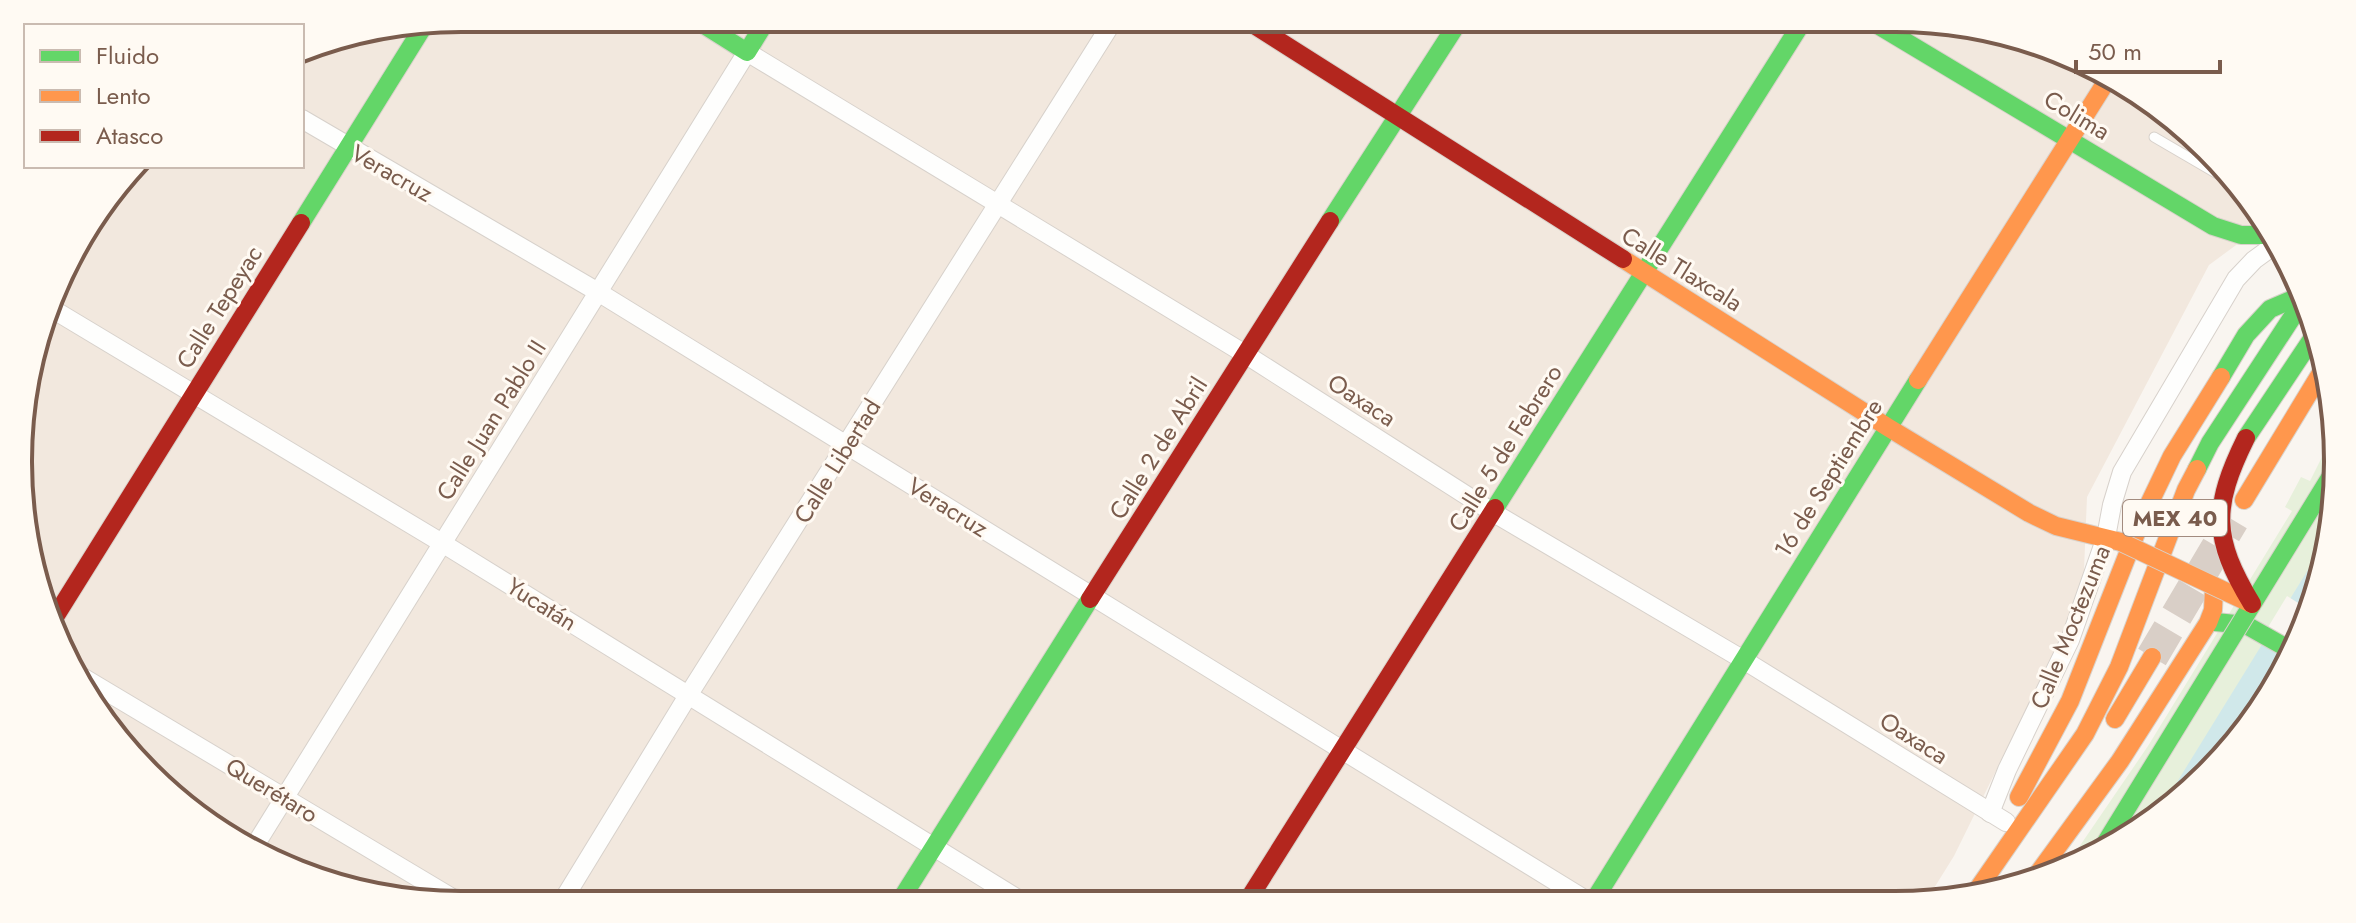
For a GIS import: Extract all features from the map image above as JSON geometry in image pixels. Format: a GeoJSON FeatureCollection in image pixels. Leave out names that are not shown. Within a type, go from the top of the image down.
{"type":"FeatureCollection","features":[{"type":"Feature","properties":{"kind":"main road","name":"Oaxaca"},"geometry":{"type":"LineString","coordinates":[[715,32],[747,52]]}},
{"type":"Feature","properties":{"kind":"main road","name":"Calle Juan Pablo II"},"geometry":{"type":"LineString","coordinates":[[747,52],[759,32]]}},
{"type":"Feature","properties":{"kind":"main road","name":"Calle Tlaxcala"},"geometry":{"type":"LineString","coordinates":[[1265,32],[1889,428],[2029,513],[2056,526],[2113,540],[2258,607],[2230,564],[2219,520],[2223,488],[2246,438],[2308,346]]}},
{"type":"Feature","properties":{"kind":"main road","name":"Calle 2 de Abril"},"geometry":{"type":"LineString","coordinates":[[906,891],[1452,32]]}},
{"type":"Feature","properties":{"kind":"main road","name":"Calle 5 de Febrero"},"geometry":{"type":"LineString","coordinates":[[1254,891],[1494,513],[1641,271],[1796,32]]}},
{"type":"Feature","properties":{"kind":"main road","name":"Colima"},"geometry":{"type":"LineString","coordinates":[[1890,32],[2213,226],[2241,235],[2259,234]]}},
{"type":"Feature","properties":{"kind":"main road","name":"Calle Tepeyac"},"geometry":{"type":"LineString","coordinates":[[59,610],[418,35]]}},
{"type":"Feature","properties":{"kind":"main road","name":"16 de Septiembre"},"geometry":{"type":"LineString","coordinates":[[1598,891],[2103,87]]}},
{"type":"Feature","properties":{"kind":"main road"},"geometry":{"type":"LineString","coordinates":[[1994,865],[1998,818],[2070,701],[2140,523],[2172,456],[2246,335],[2270,309],[2292,299]]}},
{"type":"Feature","properties":{"kind":"main road","name":"MEX 40"},"geometry":{"type":"LineString","coordinates":[[1983,882],[2091,723],[2125,652],[2186,490],[2218,431],[2293,316]]}},
{"type":"Feature","properties":{"kind":"main road","name":"MEX 40"},"geometry":{"type":"LineString","coordinates":[[2244,500],[2316,381]]}},
{"type":"Feature","properties":{"kind":"main road"},"geometry":{"type":"LineString","coordinates":[[2113,831],[2323,489]]}},
{"type":"Feature","properties":{"kind":"main road"},"geometry":{"type":"LineString","coordinates":[[2046,863],[2120,761],[2208,623],[2213,610],[2214,588]]}},
{"type":"Feature","properties":{"kind":"main road"},"geometry":{"type":"LineString","coordinates":[[2208,623],[2224,620],[2239,622],[2283,645]]}},
{"type":"Feature","properties":{"kind":"main road"},"geometry":{"type":"LineString","coordinates":[[2096,750],[2152,657]]}},
{"type":"Feature","properties":{"kind":"main road"},"geometry":{"type":"LineString","coordinates":[[2024,871],[2056,817]]}},
{"type":"Feature","properties":{"kind":"street","name":"Calle Libertad"},"geometry":{"type":"LineString","coordinates":[[569,891],[689,694],[1106,32]]}},
{"type":"Feature","properties":{"kind":"street","name":"Oaxaca"},"geometry":{"type":"LineString","coordinates":[[747,52],[1245,354],[1494,513],[1742,659],[1998,818]]}},
{"type":"Feature","properties":{"kind":"street","name":"Calle Juan Pablo II"},"geometry":{"type":"LineString","coordinates":[[259,839],[747,52]]}},
{"type":"Feature","properties":{"kind":"street","name":"Veracruz"},"geometry":{"type":"LineString","coordinates":[[304,120],[598,292],[1573,891]]}},
{"type":"Feature","properties":{"kind":"street","name":"Calle Moctezuma"},"geometry":{"type":"LineString","coordinates":[[1998,818],[2007,770],[2070,640],[2113,540],[2112,505],[2122,472],[2236,279],[2254,260],[2263,241]]}},
{"type":"Feature","properties":{"kind":"street","name":"Yucatán"},"geometry":{"type":"LineString","coordinates":[[59,313],[442,543],[1005,891]]}},
{"type":"Feature","properties":{"kind":"street","name":"Querétaro"},"geometry":{"type":"LineString","coordinates":[[95,685],[439,890]]}},
{"type":"Feature","properties":{"kind":"lane"},"geometry":{"type":"LineString","coordinates":[[2154,137],[2208,168]]}},
{"type":"Feature","properties":{"kind":"shaded area"},"geometry":{"type":"Polygon","coordinates":[[[462,32],[1894,32],[1951,36],[2006,47],[2084,76],[2133,104],[2198,158],[2235,200],[2256,230],[2209,265],[2087,497],[2083,594],[1954,856],[1934,889],[1894,891],[462,891],[405,887],[350,876],[272,847],[200,802],[139,745],[104,700],[90,676],[55,600],[36,518],[33,433],[47,350],[76,272],[104,223],[148,168],[304,168],[304,62],[378,40],[462,32]]]}},
{"type":"Feature","properties":{"kind":"green space"},"geometry":{"type":"Polygon","coordinates":[[[2324,454],[2320,518],[2309,573],[2280,651],[2252,700],[2217,745],[2178,784],[2133,819],[2077,850],[2148,746],[2292,511],[2285,507],[2301,477],[2310,481],[2324,454]]]}},
{"type":"Feature","properties":{"kind":"water"},"geometry":{"type":"Polygon","coordinates":[[[2311,565],[2291,626],[2252,700],[2217,745],[2174,788],[2311,565]]]}},
{"type":"Feature","properties":{"kind":"pier"},"geometry":{"type":"Polygon","coordinates":[[[2287,596],[2300,604],[2278,654],[2259,642],[2287,596]]]}},
{"type":"Feature","properties":{"kind":"tunnel"},"geometry":{"type":"LineString","coordinates":[[2152,657],[2233,520]]}},
{"type":"Feature","properties":{"kind":"traffic: fast"},"geometry":{"type":"LineString","coordinates":[[715,32],[747,52],[759,32]]}},
{"type":"Feature","properties":{"kind":"traffic: fast"},"geometry":{"type":"LineString","coordinates":[[1330,221],[1452,32]]}},
{"type":"Feature","properties":{"kind":"traffic: fast"},"geometry":{"type":"LineString","coordinates":[[1495,508],[1796,32]]}},
{"type":"Feature","properties":{"kind":"traffic: fast"},"geometry":{"type":"LineString","coordinates":[[1889,32],[2213,226],[2241,235],[2259,235]]}},
{"type":"Feature","properties":{"kind":"traffic: fast"},"geometry":{"type":"LineString","coordinates":[[301,223],[418,35]]}},
{"type":"Feature","properties":{"kind":"traffic: fast"},"geometry":{"type":"LineString","coordinates":[[2221,377],[2246,335],[2270,309],[2292,299]]}},
{"type":"Feature","properties":{"kind":"traffic: fast"},"geometry":{"type":"LineString","coordinates":[[2197,469],[2210,443],[2293,316]]}},
{"type":"Feature","properties":{"kind":"traffic: fast"},"geometry":{"type":"LineString","coordinates":[[2246,438],[2308,346]]}},
{"type":"Feature","properties":{"kind":"traffic: fast"},"geometry":{"type":"LineString","coordinates":[[1600,891],[1918,380]]}},
{"type":"Feature","properties":{"kind":"traffic: fast"},"geometry":{"type":"LineString","coordinates":[[2113,831],[2323,489]]}},
{"type":"Feature","properties":{"kind":"traffic: fast"},"geometry":{"type":"LineString","coordinates":[[906,891],[1090,599]]}},
{"type":"Feature","properties":{"kind":"traffic: fast"},"geometry":{"type":"LineString","coordinates":[[2215,622],[2246,625],[2282,646]]}},
{"type":"Feature","properties":{"kind":"traffic: slow"},"geometry":{"type":"LineString","coordinates":[[1918,380],[2103,87]]}},
{"type":"Feature","properties":{"kind":"traffic: slow"},"geometry":{"type":"LineString","coordinates":[[1623,259],[2029,513],[2056,526],[2121,542]]}},
{"type":"Feature","properties":{"kind":"traffic: slow"},"geometry":{"type":"LineString","coordinates":[[2019,797],[2070,701],[2140,523],[2172,456],[2221,377]]}},
{"type":"Feature","properties":{"kind":"traffic: slow"},"geometry":{"type":"LineString","coordinates":[[2244,500],[2316,381]]}},
{"type":"Feature","properties":{"kind":"traffic: slow"},"geometry":{"type":"LineString","coordinates":[[1983,882],[2085,734],[2119,667],[2186,490],[2197,469]]}},
{"type":"Feature","properties":{"kind":"traffic: slow"},"geometry":{"type":"LineString","coordinates":[[2121,542],[2252,604]]}},
{"type":"Feature","properties":{"kind":"traffic: slow"},"geometry":{"type":"LineString","coordinates":[[2046,863],[2120,761],[2208,623],[2213,610],[2214,588]]}},
{"type":"Feature","properties":{"kind":"traffic: slow"},"geometry":{"type":"LineString","coordinates":[[2115,719],[2152,657]]}},
{"type":"Feature","properties":{"kind":"traffic: jam"},"geometry":{"type":"LineString","coordinates":[[1265,32],[1623,259]]}},
{"type":"Feature","properties":{"kind":"traffic: jam"},"geometry":{"type":"LineString","coordinates":[[1090,599],[1330,221]]}},
{"type":"Feature","properties":{"kind":"traffic: jam"},"geometry":{"type":"LineString","coordinates":[[59,611],[301,223]]}},
{"type":"Feature","properties":{"kind":"traffic: jam"},"geometry":{"type":"LineString","coordinates":[[2246,438],[2227,484],[2221,522],[2229,560],[2252,604]]}},
{"type":"Feature","properties":{"kind":"traffic: jam"},"geometry":{"type":"LineString","coordinates":[[1254,891],[1495,508]]}}]}
